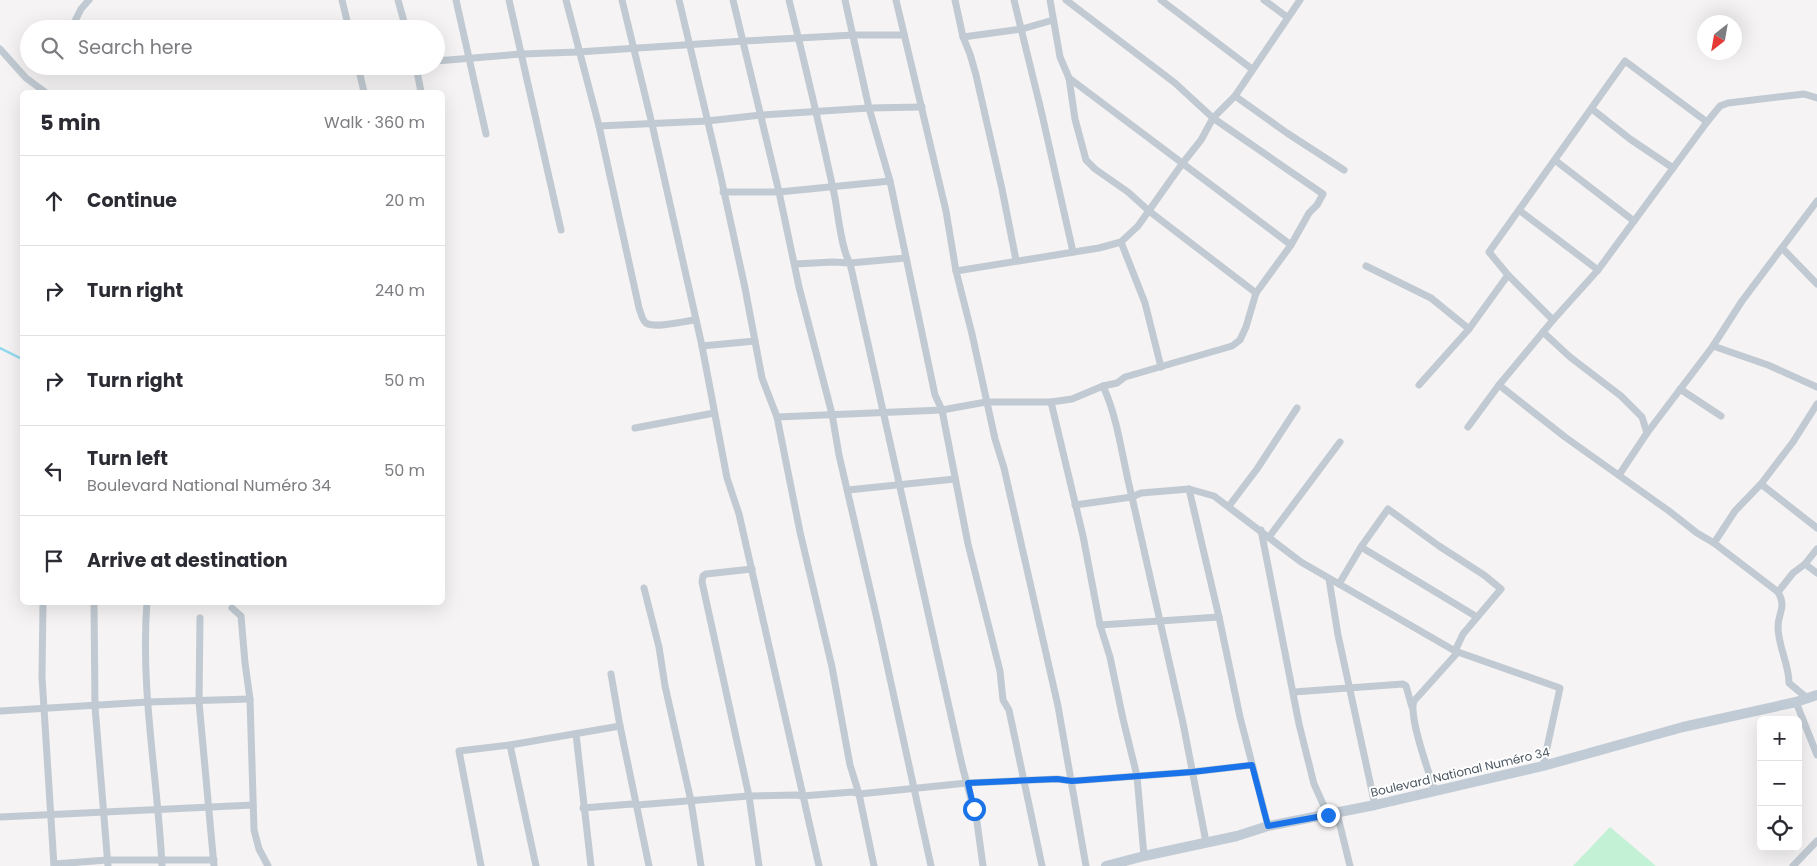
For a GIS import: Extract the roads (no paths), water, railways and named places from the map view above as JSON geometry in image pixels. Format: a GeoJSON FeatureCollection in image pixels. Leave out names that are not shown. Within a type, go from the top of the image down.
{"type":"FeatureCollection","features":[{"type":"Feature","properties":{"kind":"main road","name":"Boulevard National Numéro 34"},"geometry":{"type":"LineString","coordinates":[[1106,866],[1236,836],[1268,826],[1376,805],[1543,766],[1683,727],[1812,697]]}},
{"type":"Feature","properties":{"kind":"street"},"geometry":{"type":"LineString","coordinates":[[75,20],[81,8],[89,0]]}},
{"type":"Feature","properties":{"kind":"street"},"geometry":{"type":"LineString","coordinates":[[342,0],[347,20]]}},
{"type":"Feature","properties":{"kind":"street"},"geometry":{"type":"LineString","coordinates":[[398,0],[404,20]]}},
{"type":"Feature","properties":{"kind":"street"},"geometry":{"type":"LineString","coordinates":[[456,0],[486,134]]}},
{"type":"Feature","properties":{"kind":"street"},"geometry":{"type":"LineString","coordinates":[[508,0],[561,230]]}},
{"type":"Feature","properties":{"kind":"street"},"geometry":{"type":"LineString","coordinates":[[566,0],[598,126],[639,308],[644,321],[656,326],[695,320]]}},
{"type":"Feature","properties":{"kind":"street"},"geometry":{"type":"LineString","coordinates":[[622,0],[702,346],[727,478],[739,514],[819,866]]}},
{"type":"Feature","properties":{"kind":"street"},"geometry":{"type":"LineString","coordinates":[[679,0],[723,192],[762,378],[777,418],[800,532],[832,667],[850,765],[859,794],[874,866]]}},
{"type":"Feature","properties":{"kind":"street"},"geometry":{"type":"LineString","coordinates":[[733,0],[779,192],[799,287],[832,414],[931,866]]}},
{"type":"Feature","properties":{"kind":"street"},"geometry":{"type":"LineString","coordinates":[[789,0],[833,186],[846,257],[850,263],[885,412],[962,765],[977,822],[983,866]]}},
{"type":"Feature","properties":{"kind":"street"},"geometry":{"type":"LineString","coordinates":[[845,0],[869,108],[890,181],[935,395],[942,410],[968,544],[1000,671],[1003,700],[1009,710],[1042,866]]}},
{"type":"Feature","properties":{"kind":"street"},"geometry":{"type":"LineString","coordinates":[[896,0],[946,211],[956,271],[972,334],[986,402],[1006,478],[1058,706],[1086,866]]}},
{"type":"Feature","properties":{"kind":"street"},"geometry":{"type":"LineString","coordinates":[[954,0],[963,37],[976,75],[1016,260]]}},
{"type":"Feature","properties":{"kind":"street"},"geometry":{"type":"LineString","coordinates":[[1014,0],[1073,252]]}},
{"type":"Feature","properties":{"kind":"street"},"geometry":{"type":"LineString","coordinates":[[1050,0],[1060,58],[1068,78],[1075,119],[1086,160],[1094,169],[1128,192],[1256,293]]}},
{"type":"Feature","properties":{"kind":"street"},"geometry":{"type":"LineString","coordinates":[[777,418],[942,410],[986,402],[1051,402],[1072,399],[1103,386],[1117,383],[1125,377],[1232,346],[1240,340],[1256,293],[1291,245],[1322,194],[1213,118],[1175,83],[1066,0]]}},
{"type":"Feature","properties":{"kind":"street"},"geometry":{"type":"LineString","coordinates":[[1161,0],[1252,69]]}},
{"type":"Feature","properties":{"kind":"street"},"geometry":{"type":"LineString","coordinates":[[1264,0],[1287,17]]}},
{"type":"Feature","properties":{"kind":"street"},"geometry":{"type":"LineString","coordinates":[[956,271],[1099,248],[1121,242],[1150,211],[1182,164],[1202,140],[1213,118],[1234,96],[1300,0]]}},
{"type":"Feature","properties":{"kind":"street"},"geometry":{"type":"LineString","coordinates":[[963,37],[1022,29],[1053,20]]}},
{"type":"Feature","properties":{"kind":"street"},"geometry":{"type":"LineString","coordinates":[[445,61],[634,47],[854,35],[904,35]]}},
{"type":"Feature","properties":{"kind":"street"},"geometry":{"type":"LineString","coordinates":[[0,49],[20,71]]}},
{"type":"Feature","properties":{"kind":"street"},"geometry":{"type":"LineString","coordinates":[[1553,320],[1508,275],[1489,252],[1626,61],[1707,122]]}},
{"type":"Feature","properties":{"kind":"street"},"geometry":{"type":"LineString","coordinates":[[23,75],[42,90]]}},
{"type":"Feature","properties":{"kind":"street"},"geometry":{"type":"LineString","coordinates":[[360,75],[364,90]]}},
{"type":"Feature","properties":{"kind":"street"},"geometry":{"type":"LineString","coordinates":[[418,75],[421,90]]}},
{"type":"Feature","properties":{"kind":"street"},"geometry":{"type":"LineString","coordinates":[[1068,78],[1291,245]]}},
{"type":"Feature","properties":{"kind":"street"},"geometry":{"type":"LineString","coordinates":[[1468,427],[1499,385],[1598,270],[1720,106],[1728,102],[1804,94],[1817,98]]}},
{"type":"Feature","properties":{"kind":"street"},"geometry":{"type":"LineString","coordinates":[[1234,96],[1344,170]]}},
{"type":"Feature","properties":{"kind":"street"},"geometry":{"type":"LineString","coordinates":[[598,126],[707,121],[761,115],[869,108],[922,107]]}},
{"type":"Feature","properties":{"kind":"street"},"geometry":{"type":"LineString","coordinates":[[1592,109],[1673,168]]}},
{"type":"Feature","properties":{"kind":"street"},"geometry":{"type":"LineString","coordinates":[[1556,160],[1634,222]]}},
{"type":"Feature","properties":{"kind":"street"},"geometry":{"type":"LineString","coordinates":[[723,192],[779,192],[890,181]]}},
{"type":"Feature","properties":{"kind":"street"},"geometry":{"type":"LineString","coordinates":[[1618,475],[1817,201]]}},
{"type":"Feature","properties":{"kind":"street"},"geometry":{"type":"LineString","coordinates":[[1519,210],[1598,270]]}},
{"type":"Feature","properties":{"kind":"street"},"geometry":{"type":"LineString","coordinates":[[1121,242],[1145,303],[1161,367]]}},
{"type":"Feature","properties":{"kind":"street"},"geometry":{"type":"LineString","coordinates":[[1782,248],[1817,284]]}},
{"type":"Feature","properties":{"kind":"street"},"geometry":{"type":"LineString","coordinates":[[795,264],[850,263],[906,258]]}},
{"type":"Feature","properties":{"kind":"street"},"geometry":{"type":"LineString","coordinates":[[1366,266],[1431,298],[1468,329]]}},
{"type":"Feature","properties":{"kind":"street"},"geometry":{"type":"LineString","coordinates":[[1419,385],[1468,329],[1508,275]]}},
{"type":"Feature","properties":{"kind":"street"},"geometry":{"type":"LineString","coordinates":[[1543,332],[1570,357],[1621,396],[1642,417],[1647,434]]}},
{"type":"Feature","properties":{"kind":"street"},"geometry":{"type":"LineString","coordinates":[[702,346],[755,341]]}},
{"type":"Feature","properties":{"kind":"street"},"geometry":{"type":"LineString","coordinates":[[1712,346],[1768,365],[1817,387]]}},
{"type":"Feature","properties":{"kind":"street"},"geometry":{"type":"LineString","coordinates":[[1499,385],[1566,437],[1697,533],[1714,543],[1778,592],[1782,601],[1782,611],[1778,626],[1789,672],[1789,683],[1812,697]]}},
{"type":"Feature","properties":{"kind":"street"},"geometry":{"type":"LineString","coordinates":[[1103,386],[1115,416],[1114,424],[1120,438],[1124,467],[1160,622],[1206,842]]}},
{"type":"Feature","properties":{"kind":"street"},"geometry":{"type":"LineString","coordinates":[[1680,389],[1721,416]]}},
{"type":"Feature","properties":{"kind":"street"},"geometry":{"type":"LineString","coordinates":[[1051,402],[1083,536],[1100,625],[1110,657],[1137,776],[1144,856]]}},
{"type":"Feature","properties":{"kind":"street"},"geometry":{"type":"LineString","coordinates":[[1714,543],[1735,511],[1760,484],[1793,442],[1817,404]]}},
{"type":"Feature","properties":{"kind":"street"},"geometry":{"type":"LineString","coordinates":[[1229,506],[1257,469],[1298,408]]}},
{"type":"Feature","properties":{"kind":"street"},"geometry":{"type":"LineString","coordinates":[[635,428],[714,414]]}},
{"type":"Feature","properties":{"kind":"street"},"geometry":{"type":"LineString","coordinates":[[1269,537],[1340,442]]}},
{"type":"Feature","properties":{"kind":"street"},"geometry":{"type":"LineString","coordinates":[[848,490],[955,479]]}},
{"type":"Feature","properties":{"kind":"street"},"geometry":{"type":"LineString","coordinates":[[1760,484],[1817,528]]}},
{"type":"Feature","properties":{"kind":"street"},"geometry":{"type":"LineString","coordinates":[[1075,505],[1141,493],[1189,489],[1214,496],[1301,562],[1456,652],[1560,688],[1543,766]]}},
{"type":"Feature","properties":{"kind":"street"},"geometry":{"type":"LineString","coordinates":[[1189,489],[1240,717],[1268,826]]}},
{"type":"Feature","properties":{"kind":"street"},"geometry":{"type":"LineString","coordinates":[[1339,584],[1388,509],[1438,546],[1484,575],[1501,589],[1463,634],[1456,652],[1414,701],[1412,707]]}},
{"type":"Feature","properties":{"kind":"street"},"geometry":{"type":"LineString","coordinates":[[1261,530],[1299,724],[1314,784],[1332,814],[1350,866]]}},
{"type":"Feature","properties":{"kind":"street"},"geometry":{"type":"LineString","coordinates":[[1362,547],[1477,617]]}},
{"type":"Feature","properties":{"kind":"street"},"geometry":{"type":"LineString","coordinates":[[1778,592],[1793,572],[1805,564],[1817,549]]}},
{"type":"Feature","properties":{"kind":"street"},"geometry":{"type":"LineString","coordinates":[[1805,564],[1817,573]]}},
{"type":"Feature","properties":{"kind":"street"},"geometry":{"type":"LineString","coordinates":[[752,569],[706,574],[703,576],[702,582],[749,796],[759,866]]}},
{"type":"Feature","properties":{"kind":"street"},"geometry":{"type":"LineString","coordinates":[[1329,579],[1338,635],[1376,805]]}},
{"type":"Feature","properties":{"kind":"street"},"geometry":{"type":"LineString","coordinates":[[644,588],[659,647],[701,866]]}},
{"type":"Feature","properties":{"kind":"street"},"geometry":{"type":"LineString","coordinates":[[43,605],[42,677],[54,865],[214,863],[199,702],[200,618]]}},
{"type":"Feature","properties":{"kind":"street"},"geometry":{"type":"LineString","coordinates":[[94,605],[95,707],[108,863]]}},
{"type":"Feature","properties":{"kind":"street"},"geometry":{"type":"LineString","coordinates":[[147,605],[145,618],[148,702],[162,863]]}},
{"type":"Feature","properties":{"kind":"street"},"geometry":{"type":"LineString","coordinates":[[232,608],[241,616],[250,699],[254,830],[259,849],[268,866]]}},
{"type":"Feature","properties":{"kind":"street"},"geometry":{"type":"LineString","coordinates":[[1100,625],[1219,617]]}},
{"type":"Feature","properties":{"kind":"street"},"geometry":{"type":"LineString","coordinates":[[611,674],[649,866]]}},
{"type":"Feature","properties":{"kind":"street"},"geometry":{"type":"LineString","coordinates":[[1294,692],[1403,684],[1406,686],[1420,743],[1435,791]]}},
{"type":"Feature","properties":{"kind":"street"},"geometry":{"type":"LineString","coordinates":[[0,711],[95,707],[148,702],[250,699]]}},
{"type":"Feature","properties":{"kind":"street"},"geometry":{"type":"LineString","coordinates":[[1796,702],[1817,755]]}},
{"type":"Feature","properties":{"kind":"street"},"geometry":{"type":"LineString","coordinates":[[481,866],[459,751],[510,745],[620,726]]}},
{"type":"Feature","properties":{"kind":"street"},"geometry":{"type":"LineString","coordinates":[[576,734],[591,866]]}},
{"type":"Feature","properties":{"kind":"street"},"geometry":{"type":"LineString","coordinates":[[510,745],[536,866]]}},
{"type":"Feature","properties":{"kind":"street"},"geometry":{"type":"LineString","coordinates":[[584,808],[690,802],[749,796],[802,796],[853,792],[859,794],[968,783],[1057,779],[1072,781],[1192,772],[1252,765]]}},
{"type":"Feature","properties":{"kind":"street"},"geometry":{"type":"LineString","coordinates":[[0,817],[157,808],[209,808],[253,804]]}},
{"type":"Feature","properties":{"kind":"street"},"geometry":{"type":"LineString","coordinates":[[1793,866],[1817,841]]}},
{"type":"Feature","properties":{"kind":"waterway"},"geometry":{"type":"LineString","coordinates":[[0,348],[20,358]]}}]}
